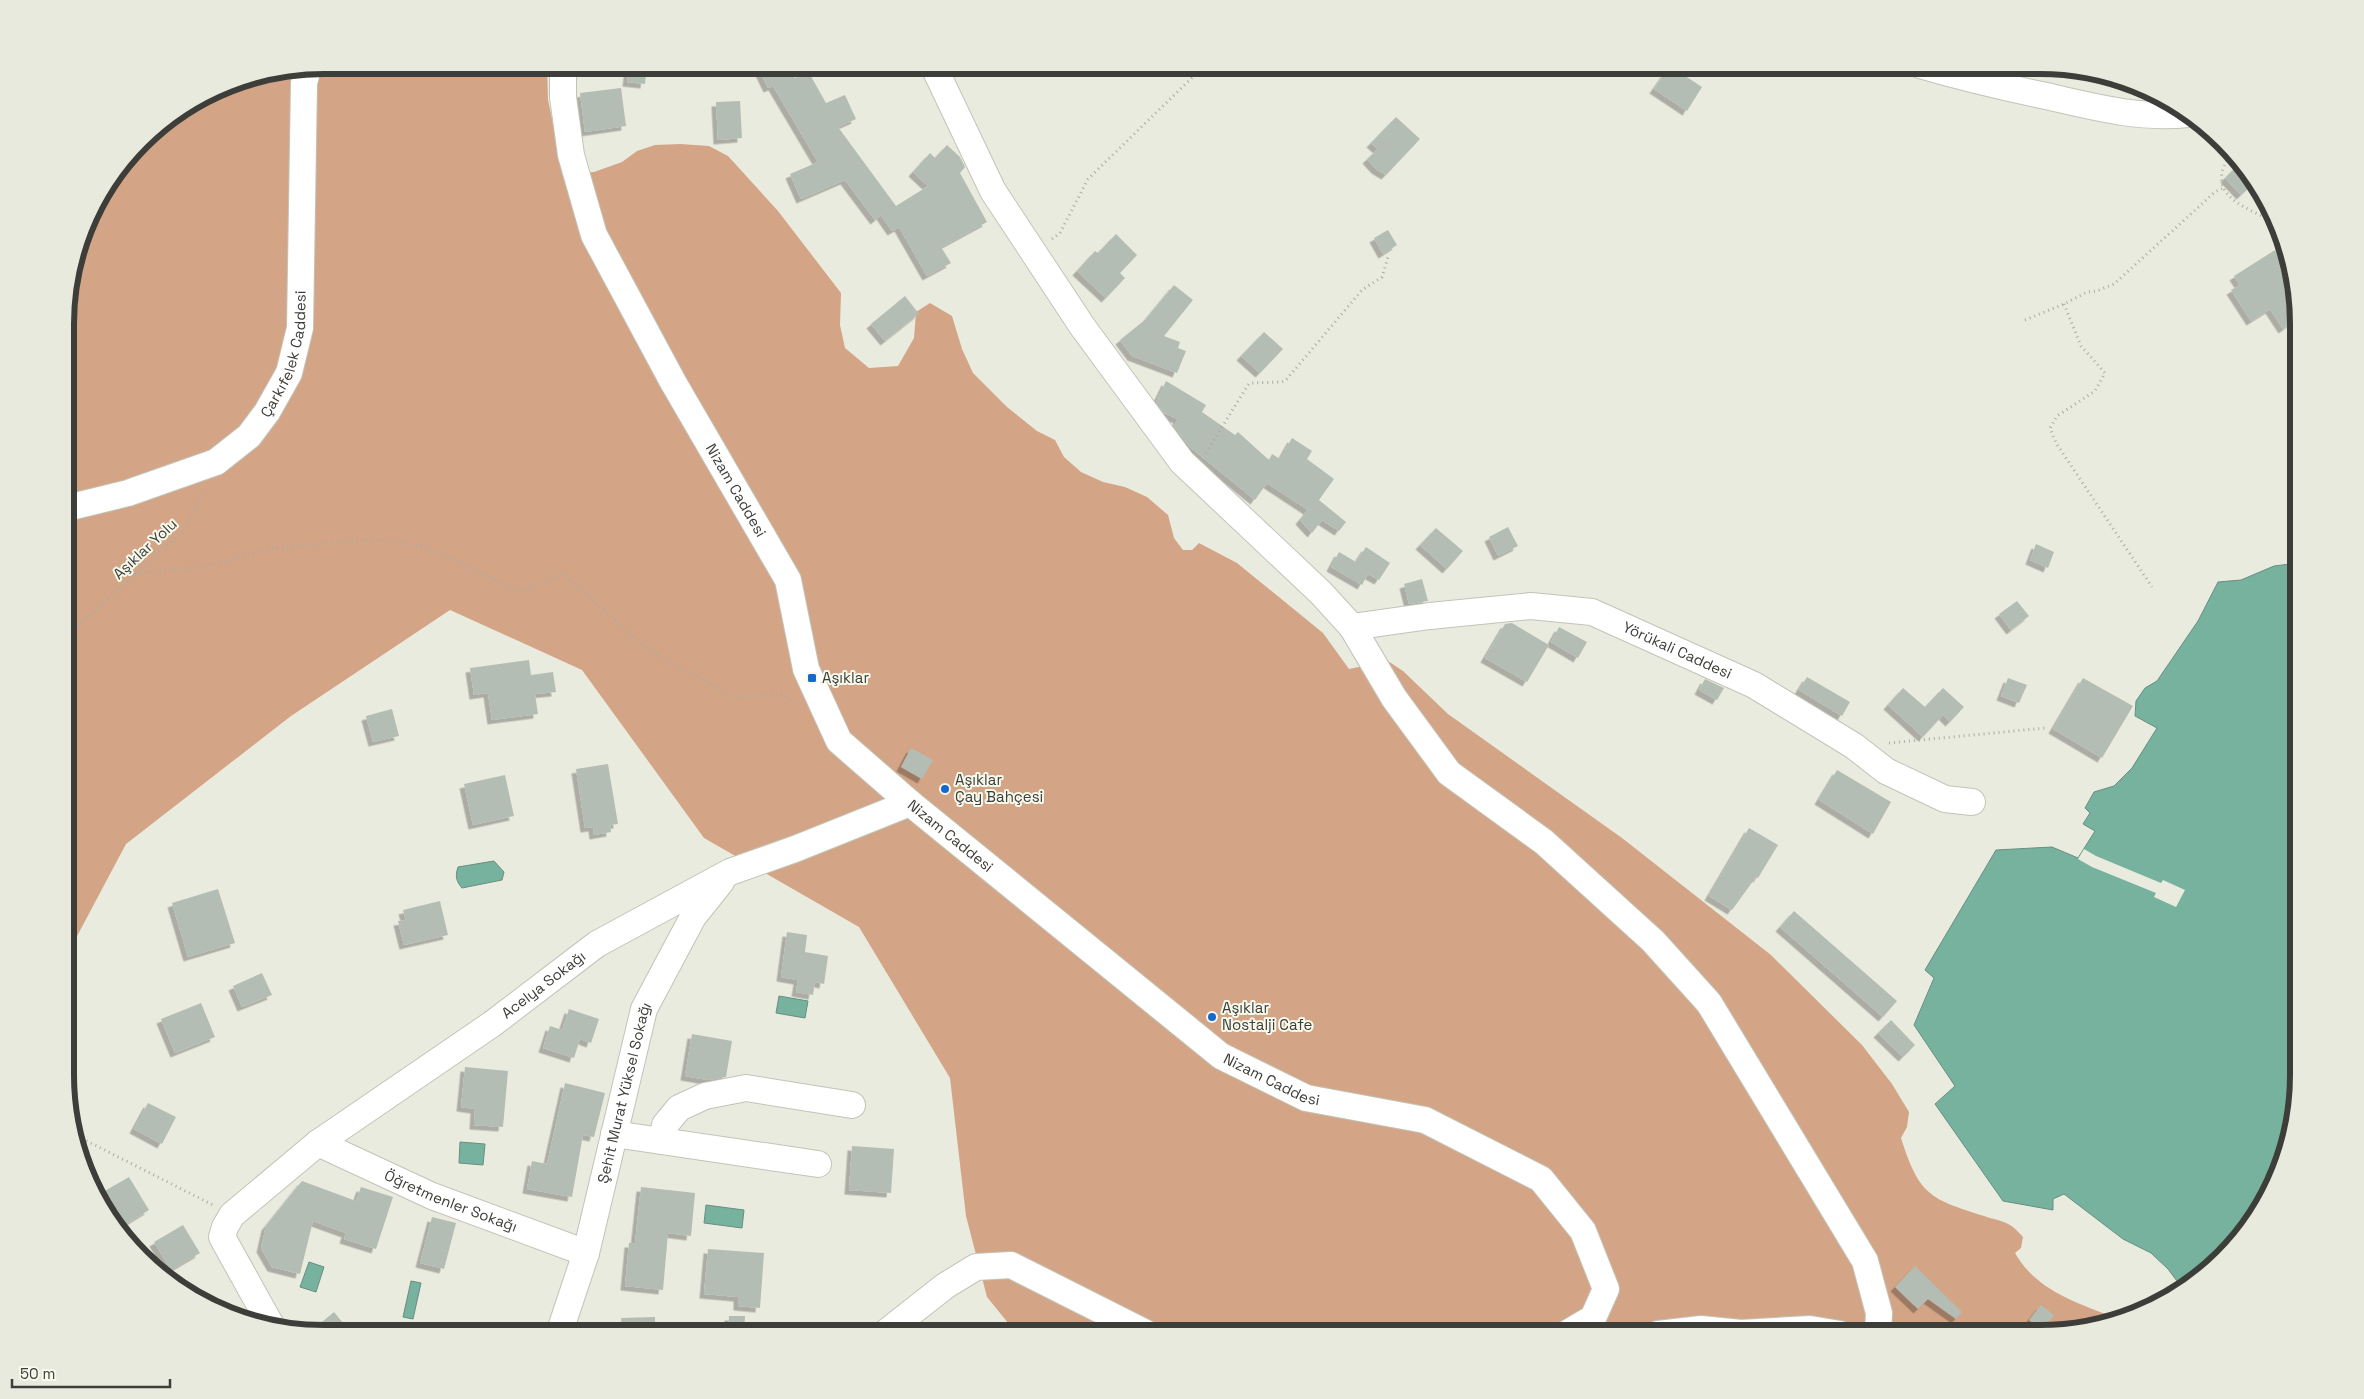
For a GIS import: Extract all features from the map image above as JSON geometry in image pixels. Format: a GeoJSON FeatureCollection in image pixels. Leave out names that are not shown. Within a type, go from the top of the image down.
{"type":"FeatureCollection","features":[{"type":"Feature","properties":{"kind":"street","name":"Çarkıfelek Caddesi"},"geometry":{"type":"LineString","coordinates":[[74,506],[128,493],[216,462],[249,436],[267,412],[289,373],[300,328],[304,84],[306,74]]}},
{"type":"Feature","properties":{"kind":"street","name":"Nizam Caddesi"},"geometry":{"type":"LineString","coordinates":[[563,74],[563,96],[572,155],[594,235],[673,382],[788,580],[806,669],[839,741],[910,803],[1221,1056],[1306,1098],[1425,1120],[1541,1180],[1583,1231],[1606,1289],[1593,1318],[1581,1325]]}},
{"type":"Feature","properties":{"kind":"street"},"geometry":{"type":"LineString","coordinates":[[937,74],[994,191],[1088,334],[1182,462],[1321,593],[1352,627],[1394,698],[1449,773],[1544,842],[1653,942],[1709,1004],[1865,1260],[1879,1313],[1873,1325]]}},
{"type":"Feature","properties":{"kind":"street"},"geometry":{"type":"LineString","coordinates":[[1950,74],[2124,113],[2159,117],[2178,115]]}},
{"type":"Feature","properties":{"kind":"street","name":"Yörükali Caddesi"},"geometry":{"type":"LineString","coordinates":[[1352,627],[1430,616],[1531,606],[1592,612],[1754,684],[1854,746],[1886,771],[1945,799],[1972,802]]}},
{"type":"Feature","properties":{"kind":"street","name":"Acelya Sokağı"},"geometry":{"type":"LineString","coordinates":[[227,1226],[318,1142],[492,1024],[597,944],[730,872],[795,849],[910,803]]}},
{"type":"Feature","properties":{"kind":"street","name":"Şehit Murat Yüksel Sokağı"},"geometry":{"type":"LineString","coordinates":[[562,1325],[586,1253],[644,1009],[693,917],[730,872]]}},
{"type":"Feature","properties":{"kind":"street"},"geometry":{"type":"LineString","coordinates":[[662,1141],[665,1125],[679,1108],[705,1096],[746,1088],[852,1105]]}},
{"type":"Feature","properties":{"kind":"street"},"geometry":{"type":"LineString","coordinates":[[614,1134],[818,1164]]}},
{"type":"Feature","properties":{"kind":"street","name":"Öğretmenler Sokağı"},"geometry":{"type":"LineString","coordinates":[[318,1142],[432,1196],[586,1253]]}},
{"type":"Feature","properties":{"kind":"street"},"geometry":{"type":"LineString","coordinates":[[227,1226],[268,1319]]}},
{"type":"Feature","properties":{"kind":"street"},"geometry":{"type":"LineString","coordinates":[[895,1325],[945,1286],[976,1267],[1011,1265],[1130,1325]]}},
{"type":"Feature","properties":{"kind":"path"},"geometry":{"type":"LineString","coordinates":[[1035,254],[1060,232],[1088,179],[1196,74]]}},
{"type":"Feature","properties":{"kind":"path"},"geometry":{"type":"LineString","coordinates":[[2228,159],[2221,172],[2220,178],[2223,188],[2235,202],[2266,218]]}},
{"type":"Feature","properties":{"kind":"path"},"geometry":{"type":"LineString","coordinates":[[2025,320],[2087,292],[2097,291],[2114,284],[2215,192],[2223,188]]}},
{"type":"Feature","properties":{"kind":"path"},"geometry":{"type":"LineString","coordinates":[[1193,472],[1215,441],[1248,385],[1250,383],[1282,382],[1286,380],[1362,290],[1382,277],[1388,257]]}},
{"type":"Feature","properties":{"kind":"path"},"geometry":{"type":"LineString","coordinates":[[2064,304],[2081,346],[2105,373],[2095,391],[2057,416],[2050,428],[2056,443],[2152,587]]}},
{"type":"Feature","properties":{"kind":"path","name":"Aşıklar Yolu"},"geometry":{"type":"LineString","coordinates":[[74,630],[186,528],[216,462]]}},
{"type":"Feature","properties":{"kind":"path"},"geometry":{"type":"LineString","coordinates":[[135,574],[206,566],[270,548],[376,539],[426,547],[520,592],[563,574],[650,651],[734,697],[782,694],[803,712]]}},
{"type":"Feature","properties":{"kind":"path"},"geometry":{"type":"LineString","coordinates":[[1854,746],[2045,728]]}},
{"type":"Feature","properties":{"kind":"path"},"geometry":{"type":"LineString","coordinates":[[82,1139],[227,1226]]}},
{"type":"Feature","properties":{"kind":"shaded area"},"geometry":{"type":"Polygon","coordinates":[[[308,74],[547,74],[548,100],[564,175],[594,172],[622,162],[637,151],[655,145],[709,146],[728,156],[778,211],[841,293],[840,325],[845,348],[869,368],[898,366],[914,338],[916,312],[930,303],[952,316],[962,349],[973,373],[1007,407],[1037,431],[1055,440],[1064,457],[1081,472],[1103,482],[1125,487],[1147,497],[1168,515],[1174,538],[1183,550],[1192,550],[1199,543],[1237,563],[1323,633],[1349,669],[1388,661],[1403,671],[1448,714],[1622,838],[1771,955],[1862,1045],[1892,1084],[1909,1112],[1907,1127],[1901,1138],[1914,1172],[1929,1192],[1951,1205],[2010,1225],[2023,1237],[2021,1248],[2015,1253],[2024,1267],[2035,1278],[2061,1295],[2109,1316],[2056,1325],[1010,1325],[987,1297],[966,1216],[950,1078],[859,927],[704,838],[582,670],[450,610],[291,716],[126,844],[74,942],[74,308],[82,259],[93,228],[107,199],[136,159],[172,125],[213,100],[259,82],[308,74]]]}},
{"type":"Feature","properties":{"kind":"shaded area"},"geometry":{"type":"Polygon","coordinates":[[[2290,564],[2290,1091],[2288,1108],[2277,1155],[2257,1200],[2239,1227],[2217,1252],[2179,1283],[2168,1269],[2151,1253],[2123,1239],[2064,1194],[2053,1199],[2053,1210],[2003,1201],[1935,1104],[1955,1086],[1914,1025],[1934,978],[1925,970],[1996,850],[2052,847],[2078,858],[2095,831],[2083,824],[2090,813],[2085,808],[2094,792],[2114,786],[2132,768],[2157,728],[2135,716],[2136,701],[2145,688],[2157,681],[2198,621],[2218,582],[2241,580],[2274,566],[2290,564]]]}},
{"type":"Feature","properties":{"kind":"shaded area"},"geometry":{"type":"Polygon","coordinates":[[[494,861],[504,872],[502,880],[462,888],[457,881],[458,867],[494,861]]]}},
{"type":"Feature","properties":{"kind":"shaded area"},"geometry":{"type":"Polygon","coordinates":[[[779,996],[808,1001],[805,1018],[776,1013],[779,996]]]}},
{"type":"Feature","properties":{"kind":"shaded area"},"geometry":{"type":"Polygon","coordinates":[[[460,1142],[485,1144],[483,1165],[459,1163],[460,1142]]]}},
{"type":"Feature","properties":{"kind":"shaded area"},"geometry":{"type":"Polygon","coordinates":[[[706,1205],[744,1210],[742,1228],[704,1223],[706,1205]]]}},
{"type":"Feature","properties":{"kind":"shaded area"},"geometry":{"type":"Polygon","coordinates":[[[309,1262],[324,1267],[316,1292],[300,1287],[309,1262]]]}},
{"type":"Feature","properties":{"kind":"shaded area"},"geometry":{"type":"Polygon","coordinates":[[[411,1281],[421,1283],[413,1319],[403,1317],[411,1281]]]}},
{"type":"Feature","properties":{"kind":"pier"},"geometry":{"type":"Polygon","coordinates":[[[2084,849],[2096,856],[2161,883],[2163,880],[2185,890],[2176,907],[2154,897],[2156,893],[2092,867],[2078,859],[2084,849]]]}},
{"type":"Feature","properties":{"kind":"building"},"geometry":{"type":"Polygon","coordinates":[[[628,74],[646,74],[645,84],[627,82],[628,74]]]}},
{"type":"Feature","properties":{"kind":"building"},"geometry":{"type":"Polygon","coordinates":[[[761,74],[793,74],[795,78],[802,74],[810,74],[826,103],[845,95],[856,119],[838,127],[896,206],[928,186],[913,172],[930,153],[935,158],[947,145],[960,157],[965,167],[960,173],[987,222],[941,247],[951,263],[927,276],[899,227],[892,231],[881,215],[875,220],[845,180],[801,199],[790,174],[818,162],[773,86],[768,88],[761,74]]]}},
{"type":"Feature","properties":{"kind":"building"},"geometry":{"type":"Polygon","coordinates":[[[1664,74],[1682,74],[1702,87],[1687,111],[1654,89],[1664,74]]]}},
{"type":"Feature","properties":{"kind":"building"},"geometry":{"type":"Polygon","coordinates":[[[621,88],[626,126],[585,132],[580,93],[621,88]]]}},
{"type":"Feature","properties":{"kind":"building"},"geometry":{"type":"Polygon","coordinates":[[[740,101],[742,138],[718,140],[716,102],[740,101]]]}},
{"type":"Feature","properties":{"kind":"building"},"geometry":{"type":"Polygon","coordinates":[[[1396,117],[1420,139],[1386,175],[1376,169],[1367,159],[1378,149],[1371,143],[1396,117]]]}},
{"type":"Feature","properties":{"kind":"building"},"geometry":{"type":"Polygon","coordinates":[[[2235,168],[2249,187],[2241,195],[2225,178],[2235,168]]]}},
{"type":"Feature","properties":{"kind":"building"},"geometry":{"type":"Polygon","coordinates":[[[1388,230],[1397,245],[1383,254],[1374,238],[1388,230]]]}},
{"type":"Feature","properties":{"kind":"building"},"geometry":{"type":"Polygon","coordinates":[[[1116,234],[1137,255],[1120,273],[1125,278],[1106,298],[1077,271],[1095,251],[1098,253],[1116,234]]]}},
{"type":"Feature","properties":{"kind":"building"},"geometry":{"type":"Polygon","coordinates":[[[2275,250],[2283,262],[2288,291],[2290,324],[2283,329],[2270,309],[2251,321],[2231,290],[2240,285],[2234,276],[2275,250]]]}},
{"type":"Feature","properties":{"kind":"building"},"geometry":{"type":"Polygon","coordinates":[[[1174,285],[1193,300],[1164,336],[1180,342],[1178,348],[1186,351],[1177,373],[1132,356],[1120,340],[1146,319],[1174,285]]]}},
{"type":"Feature","properties":{"kind":"building"},"geometry":{"type":"Polygon","coordinates":[[[905,296],[919,314],[885,341],[871,324],[905,296]]]}},
{"type":"Feature","properties":{"kind":"building"},"geometry":{"type":"Polygon","coordinates":[[[1264,332],[1283,349],[1260,373],[1241,356],[1264,332]]]}},
{"type":"Feature","properties":{"kind":"building"},"geometry":{"type":"Polygon","coordinates":[[[1166,381],[1206,405],[1202,412],[1235,435],[1238,432],[1269,460],[1272,454],[1280,459],[1292,438],[1312,451],[1307,459],[1334,479],[1319,500],[1346,522],[1339,531],[1322,520],[1312,533],[1300,520],[1308,510],[1267,483],[1255,500],[1190,447],[1174,426],[1178,419],[1164,413],[1156,402],[1166,381]]]}},
{"type":"Feature","properties":{"kind":"building"},"geometry":{"type":"Polygon","coordinates":[[[1508,527],[1518,546],[1498,556],[1489,537],[1508,527]]]}},
{"type":"Feature","properties":{"kind":"building"},"geometry":{"type":"Polygon","coordinates":[[[1436,528],[1463,551],[1447,569],[1420,545],[1436,528]]]}},
{"type":"Feature","properties":{"kind":"building"},"geometry":{"type":"Polygon","coordinates":[[[2036,544],[2054,552],[2048,568],[2030,560],[2036,544]]]}},
{"type":"Feature","properties":{"kind":"building"},"geometry":{"type":"Polygon","coordinates":[[[1366,547],[1390,563],[1379,580],[1368,574],[1362,585],[1331,567],[1339,552],[1356,562],[1366,547]]]}},
{"type":"Feature","properties":{"kind":"building"},"geometry":{"type":"Polygon","coordinates":[[[1422,579],[1428,601],[1409,604],[1404,584],[1422,579]]]}},
{"type":"Feature","properties":{"kind":"building"},"geometry":{"type":"Polygon","coordinates":[[[2017,601],[2029,616],[2011,630],[1999,614],[2017,601]]]}},
{"type":"Feature","properties":{"kind":"building"},"geometry":{"type":"Polygon","coordinates":[[[1512,623],[1549,645],[1527,682],[1485,658],[1505,624],[1512,623]]]}},
{"type":"Feature","properties":{"kind":"building"},"geometry":{"type":"Polygon","coordinates":[[[1559,627],[1587,642],[1578,658],[1551,642],[1559,627]]]}},
{"type":"Feature","properties":{"kind":"building"},"geometry":{"type":"Polygon","coordinates":[[[529,660],[531,675],[553,672],[556,692],[535,694],[538,714],[492,720],[488,693],[474,695],[470,668],[529,660]]]}},
{"type":"Feature","properties":{"kind":"building"},"geometry":{"type":"Polygon","coordinates":[[[1807,677],[1850,702],[1842,716],[1799,690],[1807,677]]]}},
{"type":"Feature","properties":{"kind":"building"},"geometry":{"type":"Polygon","coordinates":[[[2008,678],[2027,685],[2019,703],[2001,696],[2008,678]]]}},
{"type":"Feature","properties":{"kind":"building"},"geometry":{"type":"Polygon","coordinates":[[[2083,678],[2133,706],[2102,758],[2053,729],[2083,678]]]}},
{"type":"Feature","properties":{"kind":"building"},"geometry":{"type":"Polygon","coordinates":[[[1705,679],[1724,688],[1717,700],[1699,690],[1705,679]]]}},
{"type":"Feature","properties":{"kind":"building"},"geometry":{"type":"Polygon","coordinates":[[[1903,688],[1925,707],[1943,688],[1964,707],[1950,722],[1943,715],[1923,737],[1888,705],[1903,688]]]}},
{"type":"Feature","properties":{"kind":"building"},"geometry":{"type":"Polygon","coordinates":[[[392,709],[399,736],[373,742],[366,716],[392,709]]]}},
{"type":"Feature","properties":{"kind":"building"},"geometry":{"type":"Polygon","coordinates":[[[911,748],[933,760],[922,779],[901,767],[911,748]]]}},
{"type":"Feature","properties":{"kind":"building"},"geometry":{"type":"Polygon","coordinates":[[[608,764],[618,824],[610,825],[611,832],[594,835],[593,827],[585,828],[576,769],[608,764]]]}},
{"type":"Feature","properties":{"kind":"building"},"geometry":{"type":"Polygon","coordinates":[[[1837,770],[1891,802],[1873,834],[1819,800],[1837,770]]]}},
{"type":"Feature","properties":{"kind":"building"},"geometry":{"type":"Polygon","coordinates":[[[505,775],[514,816],[473,825],[464,784],[505,775]]]}},
{"type":"Feature","properties":{"kind":"building"},"geometry":{"type":"Polygon","coordinates":[[[1749,828],[1778,845],[1758,878],[1756,877],[1732,910],[1709,896],[1749,828]]]}},
{"type":"Feature","properties":{"kind":"building"},"geometry":{"type":"Polygon","coordinates":[[[218,889],[235,943],[188,957],[172,903],[218,889]]]}},
{"type":"Feature","properties":{"kind":"building"},"geometry":{"type":"Polygon","coordinates":[[[440,901],[448,935],[404,945],[398,921],[406,920],[403,910],[440,901]]]}},
{"type":"Feature","properties":{"kind":"building"},"geometry":{"type":"Polygon","coordinates":[[[1794,911],[1897,1001],[1883,1017],[1780,927],[1794,911]]]}},
{"type":"Feature","properties":{"kind":"building"},"geometry":{"type":"Polygon","coordinates":[[[787,932],[807,935],[805,952],[828,956],[824,984],[815,982],[813,995],[796,992],[798,980],[781,977],[787,932]]]}},
{"type":"Feature","properties":{"kind":"building"},"geometry":{"type":"Polygon","coordinates":[[[262,973],[272,995],[242,1007],[233,986],[262,973]]]}},
{"type":"Feature","properties":{"kind":"building"},"geometry":{"type":"Polygon","coordinates":[[[201,1003],[215,1037],[175,1053],[161,1019],[201,1003]]]}},
{"type":"Feature","properties":{"kind":"building"},"geometry":{"type":"Polygon","coordinates":[[[569,1009],[599,1019],[591,1043],[580,1039],[574,1058],[543,1048],[550,1026],[562,1030],[569,1009]]]}},
{"type":"Feature","properties":{"kind":"building"},"geometry":{"type":"Polygon","coordinates":[[[1891,1020],[1915,1045],[1903,1057],[1878,1033],[1891,1020]]]}},
{"type":"Feature","properties":{"kind":"building"},"geometry":{"type":"Polygon","coordinates":[[[692,1034],[732,1041],[726,1077],[708,1080],[685,1076],[692,1034]]]}},
{"type":"Feature","properties":{"kind":"building"},"geometry":{"type":"Polygon","coordinates":[[[465,1067],[508,1071],[503,1127],[474,1125],[475,1109],[461,1107],[465,1067]]]}},
{"type":"Feature","properties":{"kind":"building"},"geometry":{"type":"Polygon","coordinates":[[[565,1083],[605,1093],[594,1137],[583,1135],[572,1197],[527,1189],[532,1161],[547,1164],[565,1083]]]}},
{"type":"Feature","properties":{"kind":"building"},"geometry":{"type":"Polygon","coordinates":[[[148,1103],[176,1117],[162,1144],[134,1129],[148,1103]]]}},
{"type":"Feature","properties":{"kind":"building"},"geometry":{"type":"Polygon","coordinates":[[[852,1146],[894,1149],[891,1193],[849,1190],[852,1146]]]}},
{"type":"Feature","properties":{"kind":"building"},"geometry":{"type":"Polygon","coordinates":[[[129,1177],[149,1210],[124,1225],[103,1192],[129,1177]]]}},
{"type":"Feature","properties":{"kind":"building"},"geometry":{"type":"Polygon","coordinates":[[[302,1181],[356,1201],[361,1187],[393,1197],[376,1249],[344,1239],[346,1233],[313,1221],[300,1274],[272,1267],[261,1248],[266,1226],[302,1181]]]}},
{"type":"Feature","properties":{"kind":"building"},"geometry":{"type":"Polygon","coordinates":[[[641,1187],[695,1193],[691,1236],[668,1233],[663,1290],[625,1286],[629,1243],[635,1243],[641,1187]]]}},
{"type":"Feature","properties":{"kind":"building"},"geometry":{"type":"Polygon","coordinates":[[[432,1217],[456,1223],[444,1269],[420,1263],[432,1217]]]}},
{"type":"Feature","properties":{"kind":"building"},"geometry":{"type":"Polygon","coordinates":[[[183,1225],[200,1253],[171,1270],[154,1242],[183,1225]]]}},
{"type":"Feature","properties":{"kind":"building"},"geometry":{"type":"Polygon","coordinates":[[[708,1249],[764,1253],[760,1308],[738,1306],[738,1297],[704,1294],[708,1249]]]}},
{"type":"Feature","properties":{"kind":"building"},"geometry":{"type":"Polygon","coordinates":[[[1915,1266],[1962,1312],[1956,1319],[1928,1299],[1918,1309],[1895,1287],[1915,1266]]]}},
{"type":"Feature","properties":{"kind":"building"},"geometry":{"type":"Polygon","coordinates":[[[2041,1305],[2054,1315],[2047,1325],[2036,1325],[2029,1320],[2041,1305]]]}},
{"type":"Feature","properties":{"kind":"building"},"geometry":{"type":"Polygon","coordinates":[[[334,1312],[345,1325],[324,1325],[318,1325],[334,1312]]]}},
{"type":"Feature","properties":{"kind":"building"},"geometry":{"type":"Polygon","coordinates":[[[729,1316],[745,1316],[744,1325],[728,1325],[729,1316]]]}},
{"type":"Feature","properties":{"kind":"building"},"geometry":{"type":"Polygon","coordinates":[[[655,1317],[655,1325],[621,1325],[621,1318],[655,1317]]]}},
{"type":"Feature","properties":{"kind":"place","name":"Aşıklar"},"geometry":{"type":"Point","coordinates":[812,678]}},
{"type":"Feature","properties":{"kind":"place","name":"Aşıklar Çay Bahçesi"},"geometry":{"type":"Point","coordinates":[945,789]}},
{"type":"Feature","properties":{"kind":"place","name":"Aşıklar Nostalji Cafe"},"geometry":{"type":"Point","coordinates":[1212,1017]}}]}
